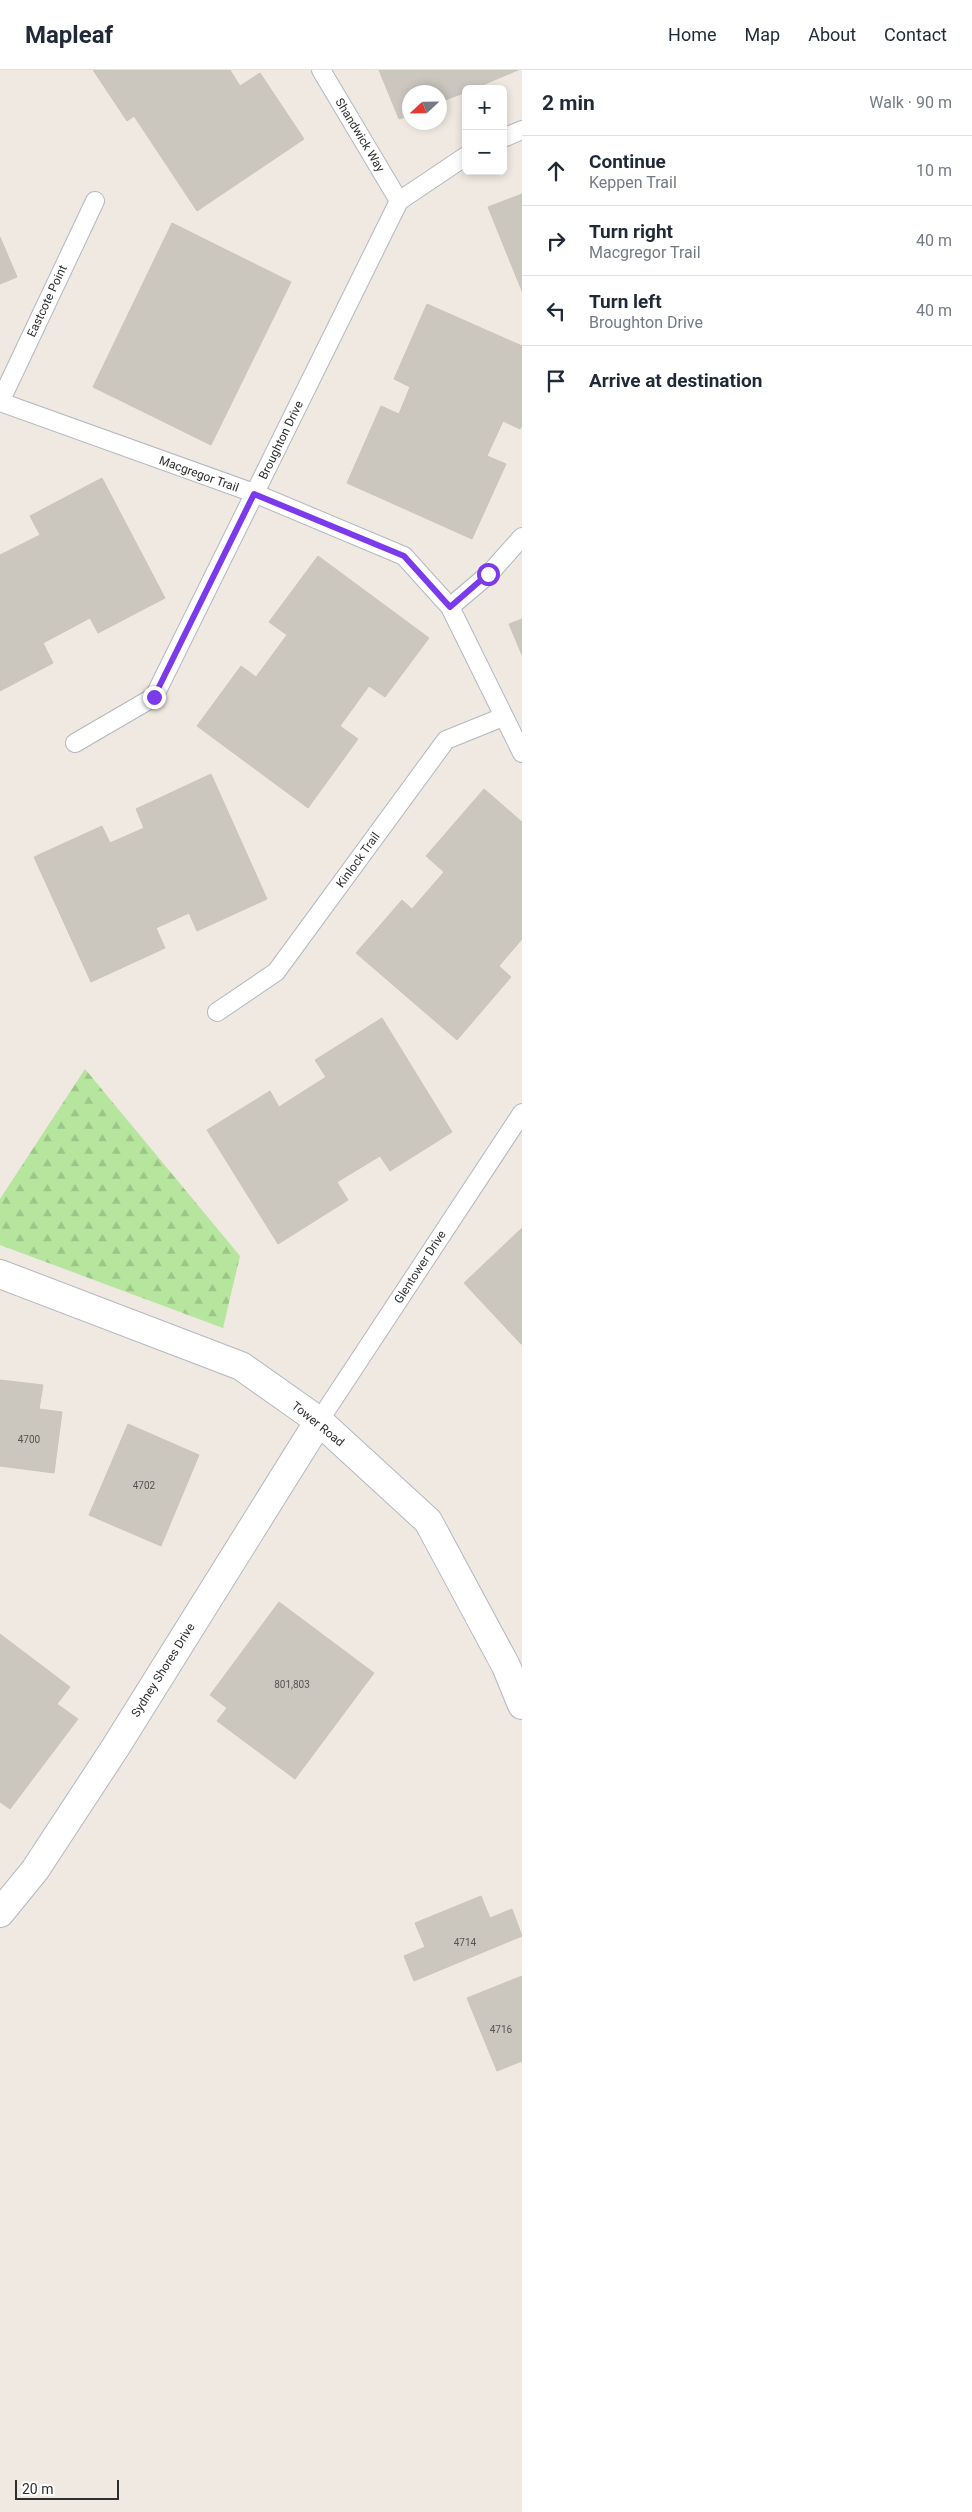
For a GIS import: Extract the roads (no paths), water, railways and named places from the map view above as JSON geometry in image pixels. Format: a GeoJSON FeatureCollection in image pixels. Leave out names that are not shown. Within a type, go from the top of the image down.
{"type":"FeatureCollection","features":[{"type":"Feature","properties":{"kind":"street","name":"Tower Road"},"geometry":{"type":"LineString","coordinates":[[0,1274],[240,1366],[319,1421],[428,1521],[506,1666],[522,1705]]}},
{"type":"Feature","properties":{"kind":"street","name":"Sydney Shores Drive"},"geometry":{"type":"LineString","coordinates":[[0,1913],[34,1870],[115,1748],[319,1421]]}},
{"type":"Feature","properties":{"kind":"lane","name":"Shandwick Way"},"geometry":{"type":"LineString","coordinates":[[321,70],[399,201]]}},
{"type":"Feature","properties":{"kind":"lane"},"geometry":{"type":"LineString","coordinates":[[507,136],[522,130]]}},
{"type":"Feature","properties":{"kind":"lane","name":"Broughton Drive"},"geometry":{"type":"LineString","coordinates":[[75,743],[154,697],[399,201],[462,159]]}},
{"type":"Feature","properties":{"kind":"lane","name":"Eastcote Point"},"geometry":{"type":"LineString","coordinates":[[0,402],[95,200]]}},
{"type":"Feature","properties":{"kind":"lane","name":"Macgregor Trail"},"geometry":{"type":"LineString","coordinates":[[0,402],[254,494],[404,556],[450,607],[522,753]]}},
{"type":"Feature","properties":{"kind":"lane"},"geometry":{"type":"LineString","coordinates":[[450,607],[488,574],[522,537]]}},
{"type":"Feature","properties":{"kind":"lane","name":"Kinlock Trail"},"geometry":{"type":"LineString","coordinates":[[216,1012],[276,972],[446,740],[503,717]]}},
{"type":"Feature","properties":{"kind":"lane","name":"Glentower Drive"},"geometry":{"type":"LineString","coordinates":[[319,1421],[522,1113]]}}]}
